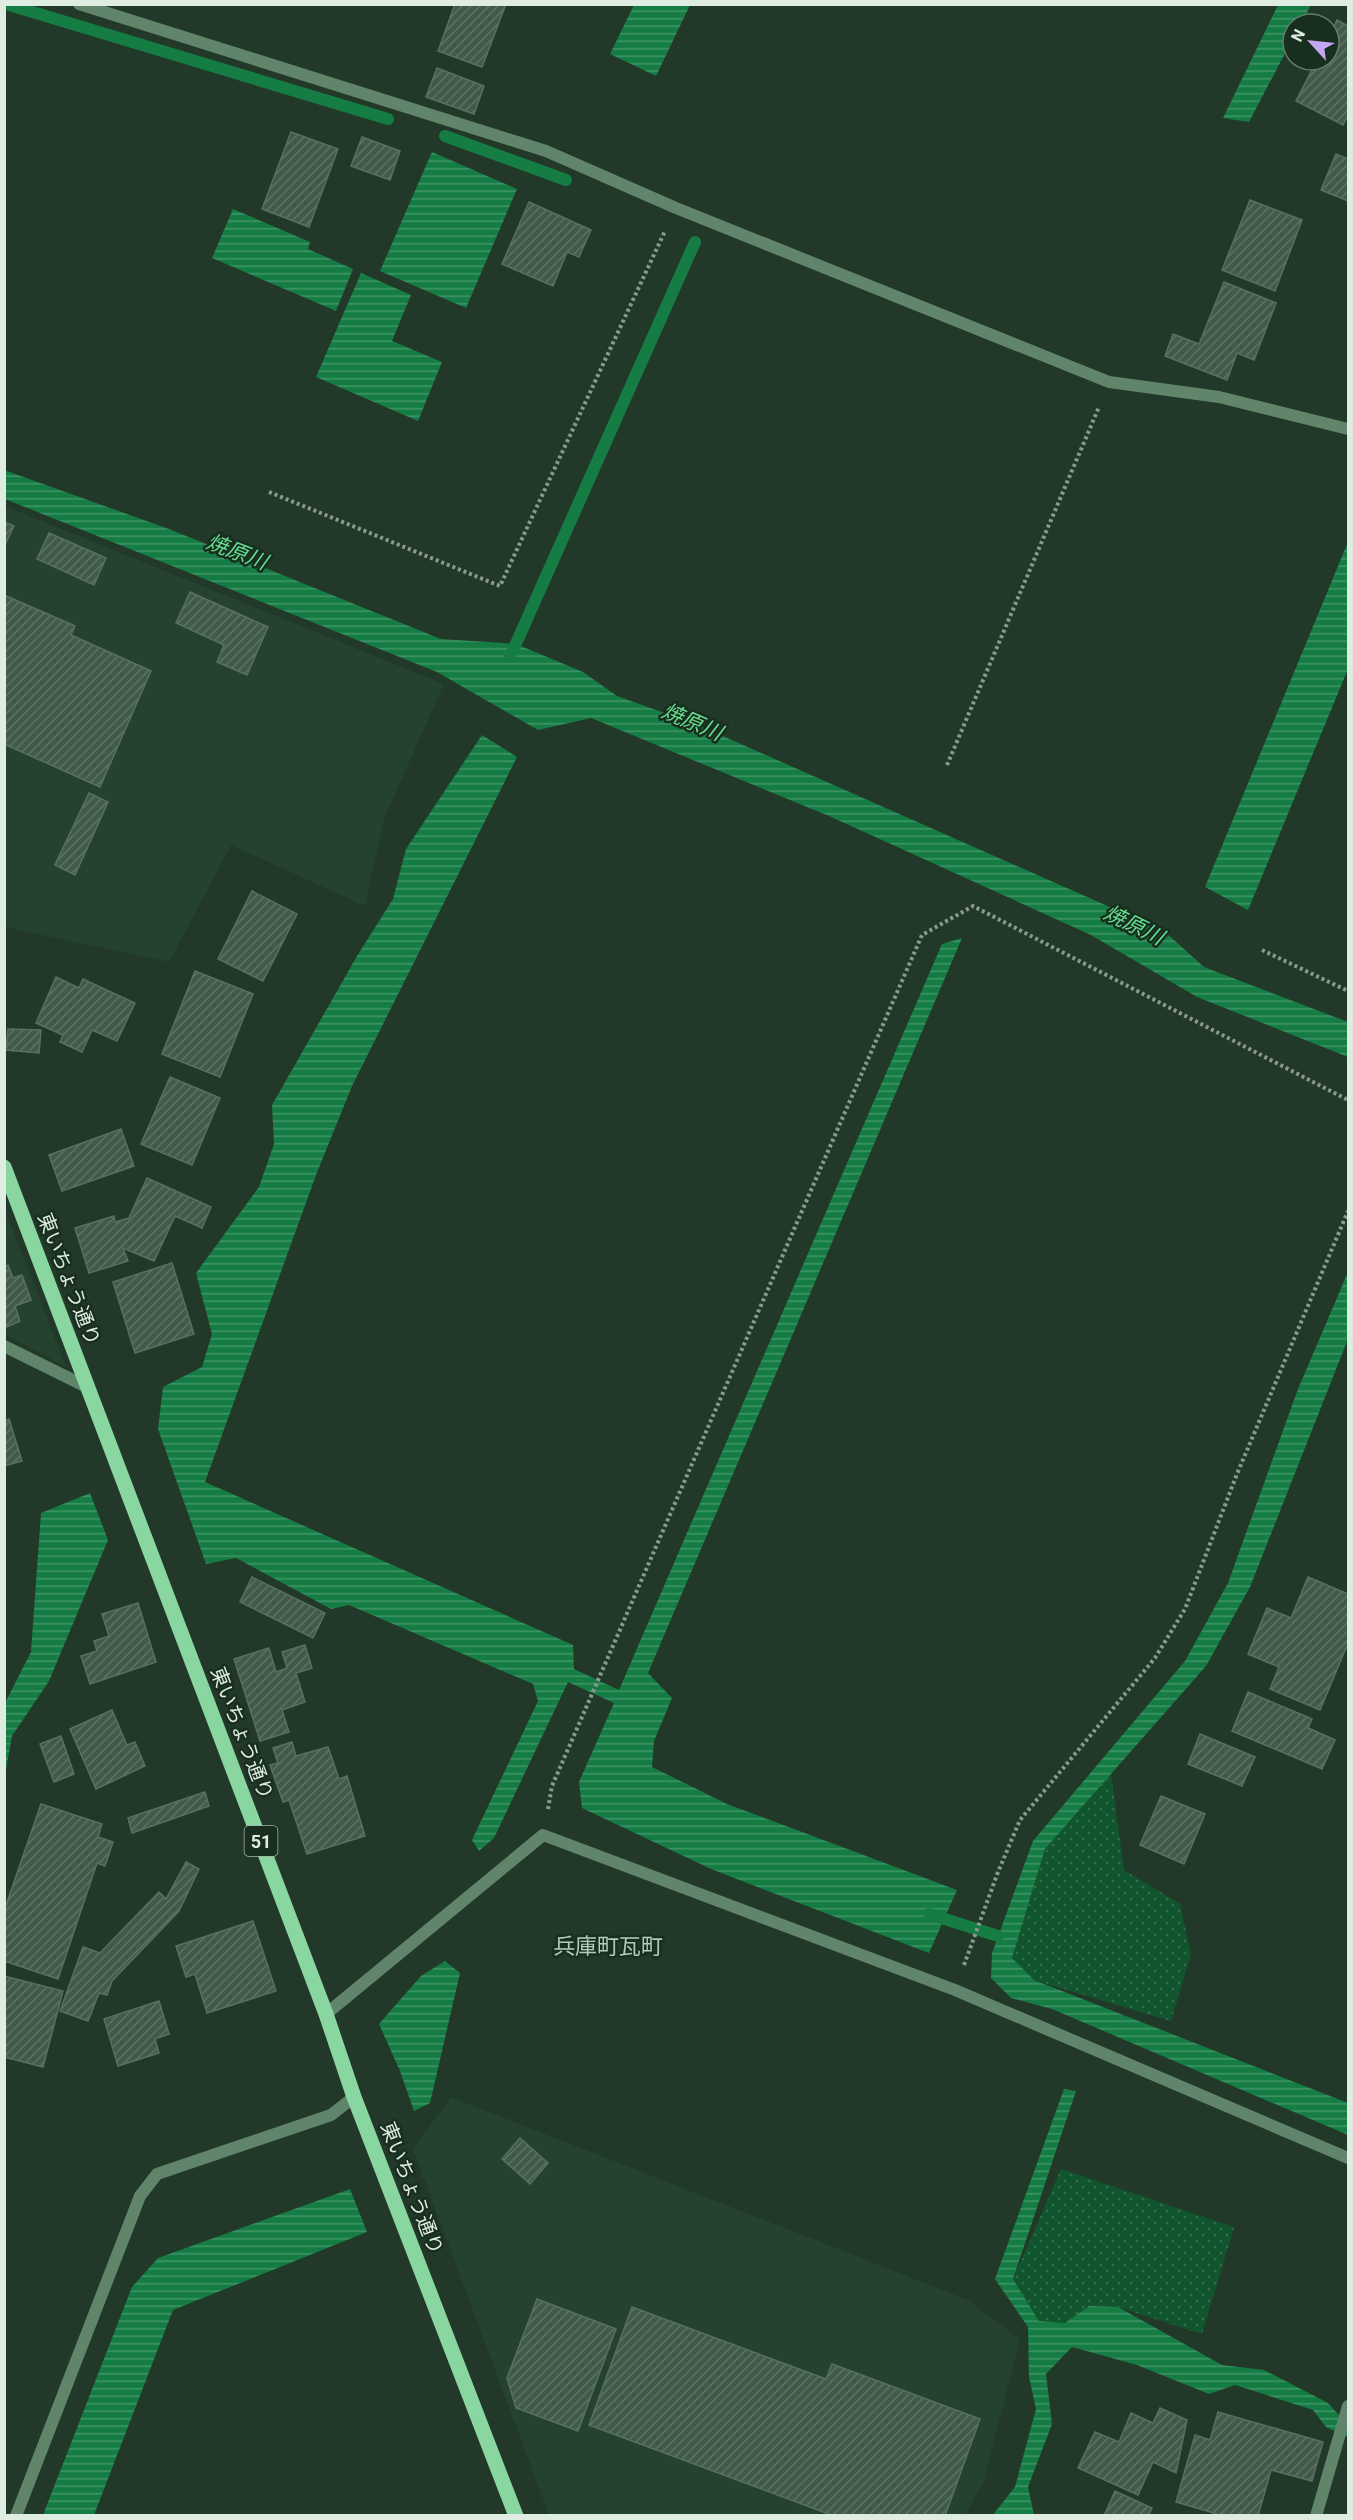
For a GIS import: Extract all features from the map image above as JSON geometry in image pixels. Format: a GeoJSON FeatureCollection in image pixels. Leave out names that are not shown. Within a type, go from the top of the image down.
{"type":"FeatureCollection","features":[{"type":"Feature","properties":{"kind":"main road","name":"東いちょう通り"},"geometry":{"type":"LineString","coordinates":[[4,1167],[326,2014],[354,2097],[516,2516]]}},
{"type":"Feature","properties":{"kind":"street"},"geometry":{"type":"LineString","coordinates":[[79,4],[546,151],[676,208],[1109,382],[1219,397],[1348,429]]}},
{"type":"Feature","properties":{"kind":"street"},"geometry":{"type":"LineString","coordinates":[[4,1346],[87,1387]]}},
{"type":"Feature","properties":{"kind":"street"},"geometry":{"type":"LineString","coordinates":[[326,2014],[543,1835],[955,1990],[1348,2158]]}},
{"type":"Feature","properties":{"kind":"street"},"geometry":{"type":"LineString","coordinates":[[16,2516],[140,2196],[151,2181],[157,2174],[331,2115],[354,2097]]}},
{"type":"Feature","properties":{"kind":"street"},"geometry":{"type":"LineString","coordinates":[[1316,2516],[1348,2406]]}},
{"type":"Feature","properties":{"kind":"path"},"geometry":{"type":"LineString","coordinates":[[269,492],[500,586],[676,208]]}},
{"type":"Feature","properties":{"kind":"path"},"geometry":{"type":"LineString","coordinates":[[947,765],[1109,382]]}},
{"type":"Feature","properties":{"kind":"path"},"geometry":{"type":"LineString","coordinates":[[543,1835],[552,1786],[922,935],[973,906],[1348,1100]]}},
{"type":"Feature","properties":{"kind":"path"},"geometry":{"type":"LineString","coordinates":[[1262,950],[1348,991]]}},
{"type":"Feature","properties":{"kind":"path"},"geometry":{"type":"LineString","coordinates":[[955,1990],[998,1872],[1020,1820],[1155,1658],[1185,1609],[1237,1474],[1348,1211]]}},
{"type":"Feature","properties":{"kind":"shaded area"},"geometry":{"type":"Polygon","coordinates":[[[5,506],[444,684],[384,819],[365,906],[231,845],[169,962],[5,927],[5,506]]]}},
{"type":"Feature","properties":{"kind":"shaded area"},"geometry":{"type":"Polygon","coordinates":[[[5,1210],[66,1367],[5,1334],[5,1210]]]}},
{"type":"Feature","properties":{"kind":"shaded area"},"geometry":{"type":"Polygon","coordinates":[[[1111,1774],[1124,1870],[1180,1904],[1191,1954],[1171,2021],[1034,1980],[1012,1959],[1045,1849],[1111,1774]]]}},
{"type":"Feature","properties":{"kind":"shaded area"},"geometry":{"type":"Polygon","coordinates":[[[451,2097],[968,2300],[1020,2339],[984,2481],[965,2515],[549,2515],[413,2149],[451,2097]]]}},
{"type":"Feature","properties":{"kind":"shaded area"},"geometry":{"type":"Polygon","coordinates":[[[1061,2169],[1234,2227],[1202,2334],[1118,2307],[1089,2306],[1065,2323],[1040,2322],[1013,2279],[1061,2169]]]}},
{"type":"Feature","properties":{"kind":"water"},"geometry":{"type":"Polygon","coordinates":[[[634,5],[690,5],[656,76],[610,54],[634,5]]]}},
{"type":"Feature","properties":{"kind":"water"},"geometry":{"type":"Polygon","coordinates":[[[1278,5],[1311,5],[1307,12],[1281,12],[1281,61],[1249,122],[1223,118],[1278,5]]]}},
{"type":"Feature","properties":{"kind":"water"},"geometry":{"type":"Polygon","coordinates":[[[432,152],[517,189],[466,308],[380,271],[432,152]]]}},
{"type":"Feature","properties":{"kind":"water"},"geometry":{"type":"Polygon","coordinates":[[[233,209],[310,242],[308,249],[353,269],[336,311],[212,258],[233,209]]]}},
{"type":"Feature","properties":{"kind":"water"},"geometry":{"type":"Polygon","coordinates":[[[361,273],[411,295],[392,341],[442,362],[418,421],[316,377],[361,273]]]}},
{"type":"Feature","properties":{"kind":"water","name":"焼原川"},"geometry":{"type":"Polygon","coordinates":[[[4,470],[169,529],[441,639],[516,644],[583,672],[617,696],[698,725],[1164,931],[1204,967],[1348,1022],[1348,1057],[1197,997],[1091,935],[829,816],[591,718],[538,730],[437,672],[5,499],[4,470]]]}},
{"type":"Feature","properties":{"kind":"water"},"geometry":{"type":"Polygon","coordinates":[[[1348,542],[1348,669],[1248,910],[1205,887],[1348,542]]]}},
{"type":"Feature","properties":{"kind":"water"},"geometry":{"type":"Polygon","coordinates":[[[482,735],[517,757],[352,1086],[316,1175],[205,1482],[573,1645],[574,1669],[619,1690],[942,944],[962,938],[648,1673],[672,1698],[654,1741],[652,1767],[727,1804],[957,1890],[929,1953],[711,1869],[582,1808],[579,1782],[614,1703],[568,1682],[494,1838],[479,1851],[472,1840],[538,1701],[533,1684],[349,1605],[331,1609],[236,1558],[206,1564],[158,1429],[163,1387],[202,1367],[212,1334],[196,1273],[259,1187],[274,1144],[272,1105],[357,956],[393,899],[406,849],[482,735]]]}},
{"type":"Feature","properties":{"kind":"water"},"geometry":{"type":"Polygon","coordinates":[[[1348,1272],[1348,1339],[1250,1587],[1206,1666],[1045,1849],[1012,1958],[1034,1980],[1348,2103],[1348,2135],[1052,2009],[1011,1998],[991,1978],[992,1953],[1033,1841],[1185,1661],[1228,1583],[1298,1389],[1348,1272]]]}},
{"type":"Feature","properties":{"kind":"water"},"geometry":{"type":"Polygon","coordinates":[[[90,1493],[108,1540],[49,1681],[12,1736],[5,1775],[5,1703],[31,1652],[41,1513],[90,1493]]]}},
{"type":"Feature","properties":{"kind":"water"},"geometry":{"type":"Polygon","coordinates":[[[445,1961],[460,1973],[430,2103],[414,2111],[400,2071],[379,2024],[421,1976],[445,1961]]]}},
{"type":"Feature","properties":{"kind":"water"},"geometry":{"type":"Polygon","coordinates":[[[1064,2089],[1076,2091],[1013,2279],[1039,2321],[1065,2323],[1089,2306],[1118,2307],[1222,2365],[1264,2370],[1328,2403],[1348,2425],[1348,2437],[1326,2427],[1313,2410],[1235,2385],[1209,2394],[1137,2365],[1072,2347],[1046,2374],[1052,2424],[1028,2487],[1034,2515],[992,2516],[1015,2487],[1036,2409],[1029,2377],[1028,2327],[995,2279],[1064,2089]]]}},
{"type":"Feature","properties":{"kind":"water"},"geometry":{"type":"Polygon","coordinates":[[[350,2189],[367,2232],[173,2310],[94,2515],[43,2515],[132,2287],[158,2258],[350,2189]]]}},
{"type":"Feature","properties":{"kind":"building"},"geometry":{"type":"Polygon","coordinates":[[[455,4],[506,4],[482,67],[438,51],[455,4]]]}},
{"type":"Feature","properties":{"kind":"building"},"geometry":{"type":"Polygon","coordinates":[[[1341,22],[1348,26],[1348,115],[1343,125],[1296,101],[1311,72],[1341,72],[1341,22]]]}},
{"type":"Feature","properties":{"kind":"building"},"geometry":{"type":"Polygon","coordinates":[[[437,68],[484,86],[474,114],[426,97],[437,68]]]}},
{"type":"Feature","properties":{"kind":"building"},"geometry":{"type":"Polygon","coordinates":[[[291,132],[338,149],[309,227],[262,209],[291,132]]]}},
{"type":"Feature","properties":{"kind":"building"},"geometry":{"type":"Polygon","coordinates":[[[362,137],[400,151],[390,180],[351,166],[362,137]]]}},
{"type":"Feature","properties":{"kind":"building"},"geometry":{"type":"Polygon","coordinates":[[[1336,154],[1348,159],[1348,201],[1321,190],[1336,154]]]}},
{"type":"Feature","properties":{"kind":"building"},"geometry":{"type":"Polygon","coordinates":[[[1250,200],[1302,220],[1275,291],[1222,270],[1250,200]]]}},
{"type":"Feature","properties":{"kind":"building"},"geometry":{"type":"Polygon","coordinates":[[[529,202],[591,230],[579,257],[567,252],[553,286],[502,264],[529,202]]]}},
{"type":"Feature","properties":{"kind":"building"},"geometry":{"type":"Polygon","coordinates":[[[1224,282],[1276,303],[1254,360],[1237,353],[1227,380],[1165,356],[1173,334],[1199,344],[1224,282]]]}},
{"type":"Feature","properties":{"kind":"building"},"geometry":{"type":"Polygon","coordinates":[[[4,522],[14,526],[4,547],[4,522]]]}},
{"type":"Feature","properties":{"kind":"building"},"geometry":{"type":"Polygon","coordinates":[[[49,533],[106,558],[94,585],[37,559],[49,533]]]}},
{"type":"Feature","properties":{"kind":"building"},"geometry":{"type":"Polygon","coordinates":[[[190,592],[268,627],[247,675],[217,662],[224,645],[176,623],[190,592]]]}},
{"type":"Feature","properties":{"kind":"building"},"geometry":{"type":"Polygon","coordinates":[[[4,595],[75,626],[71,635],[151,671],[100,787],[4,744],[4,595]]]}},
{"type":"Feature","properties":{"kind":"building"},"geometry":{"type":"Polygon","coordinates":[[[89,793],[108,802],[75,875],[55,865],[89,793]]]}},
{"type":"Feature","properties":{"kind":"building"},"geometry":{"type":"Polygon","coordinates":[[[252,891],[297,914],[263,981],[218,959],[252,891]]]}},
{"type":"Feature","properties":{"kind":"building"},"geometry":{"type":"Polygon","coordinates":[[[195,971],[253,994],[220,1077],[162,1054],[195,971]]]}},
{"type":"Feature","properties":{"kind":"building"},"geometry":{"type":"Polygon","coordinates":[[[56,977],[79,988],[83,979],[135,1003],[117,1041],[92,1030],[82,1052],[60,1042],[63,1035],[36,1023],[56,977]]]}},
{"type":"Feature","properties":{"kind":"building"},"geometry":{"type":"Polygon","coordinates":[[[8,1029],[41,1030],[39,1053],[6,1050],[8,1029]]]}},
{"type":"Feature","properties":{"kind":"building"},"geometry":{"type":"Polygon","coordinates":[[[170,1077],[220,1098],[192,1165],[141,1144],[170,1077]]]}},
{"type":"Feature","properties":{"kind":"building"},"geometry":{"type":"Polygon","coordinates":[[[121,1129],[134,1166],[62,1191],[49,1155],[121,1129]]]}},
{"type":"Feature","properties":{"kind":"building"},"geometry":{"type":"Polygon","coordinates":[[[147,1178],[211,1207],[202,1228],[175,1216],[154,1261],[123,1248],[128,1261],[89,1273],[75,1228],[114,1216],[115,1222],[129,1218],[147,1178]]]}},
{"type":"Feature","properties":{"kind":"building"},"geometry":{"type":"Polygon","coordinates":[[[172,1263],[194,1334],[135,1353],[113,1282],[172,1263]]]}},
{"type":"Feature","properties":{"kind":"building"},"geometry":{"type":"Polygon","coordinates":[[[8,1265],[13,1278],[22,1275],[31,1300],[15,1306],[20,1321],[7,1327],[4,1325],[4,1267],[8,1265]]]}},
{"type":"Feature","properties":{"kind":"building"},"geometry":{"type":"Polygon","coordinates":[[[9,1419],[22,1461],[4,1466],[4,1421],[9,1419]]]}},
{"type":"Feature","properties":{"kind":"building"},"geometry":{"type":"Polygon","coordinates":[[[252,1577],[325,1613],[313,1638],[240,1602],[252,1577]]]}},
{"type":"Feature","properties":{"kind":"building"},"geometry":{"type":"Polygon","coordinates":[[[1308,1577],[1348,1594],[1348,1649],[1346,1648],[1320,1710],[1270,1689],[1279,1667],[1248,1654],[1267,1608],[1291,1618],[1308,1577]]]}},
{"type":"Feature","properties":{"kind":"building"},"geometry":{"type":"Polygon","coordinates":[[[138,1603],[156,1662],[90,1684],[81,1656],[97,1651],[94,1641],[109,1636],[102,1614],[138,1603]]]}},
{"type":"Feature","properties":{"kind":"building"},"geometry":{"type":"Polygon","coordinates":[[[305,1645],[312,1668],[296,1673],[305,1702],[282,1710],[289,1732],[260,1741],[234,1659],[269,1648],[276,1672],[287,1668],[282,1652],[305,1645]]]}},
{"type":"Feature","properties":{"kind":"building"},"geometry":{"type":"Polygon","coordinates":[[[1248,1692],[1312,1719],[1308,1728],[1335,1740],[1322,1769],[1232,1731],[1248,1692]]]}},
{"type":"Feature","properties":{"kind":"building"},"geometry":{"type":"Polygon","coordinates":[[[112,1710],[127,1745],[135,1742],[145,1766],[96,1789],[70,1729],[112,1710]]]}},
{"type":"Feature","properties":{"kind":"building"},"geometry":{"type":"Polygon","coordinates":[[[1200,1734],[1255,1757],[1242,1786],[1188,1764],[1200,1734]]]}},
{"type":"Feature","properties":{"kind":"building"},"geometry":{"type":"Polygon","coordinates":[[[61,1736],[74,1774],[54,1782],[40,1744],[61,1736]]]}},
{"type":"Feature","properties":{"kind":"building"},"geometry":{"type":"Polygon","coordinates":[[[292,1742],[296,1756],[328,1747],[339,1779],[347,1776],[365,1836],[307,1854],[289,1800],[283,1802],[270,1765],[278,1763],[273,1748],[292,1742]]]}},
{"type":"Feature","properties":{"kind":"building"},"geometry":{"type":"Polygon","coordinates":[[[205,1792],[209,1806],[132,1833],[128,1818],[205,1792]]]}},
{"type":"Feature","properties":{"kind":"building"},"geometry":{"type":"Polygon","coordinates":[[[1161,1796],[1205,1814],[1184,1864],[1140,1845],[1161,1796]]]}},
{"type":"Feature","properties":{"kind":"building"},"geometry":{"type":"Polygon","coordinates":[[[41,1804],[102,1824],[98,1837],[113,1842],[105,1866],[97,1863],[58,1979],[4,1961],[4,1911],[41,1804]]]}},
{"type":"Feature","properties":{"kind":"building"},"geometry":{"type":"Polygon","coordinates":[[[186,1862],[199,1869],[179,1911],[112,1981],[107,1995],[99,1993],[88,2021],[60,2011],[83,1947],[100,1953],[159,1892],[166,1899],[186,1862]]]}},
{"type":"Feature","properties":{"kind":"building"},"geometry":{"type":"Polygon","coordinates":[[[253,1921],[276,1991],[207,2013],[195,1974],[186,1977],[176,1946],[253,1921]]]}},
{"type":"Feature","properties":{"kind":"building"},"geometry":{"type":"Polygon","coordinates":[[[4,1976],[63,1991],[43,2067],[4,2057],[4,1976]]]}},
{"type":"Feature","properties":{"kind":"building"},"geometry":{"type":"Polygon","coordinates":[[[159,2001],[169,2034],[155,2039],[159,2053],[118,2066],[104,2019],[159,2001]]]}},
{"type":"Feature","properties":{"kind":"building"},"geometry":{"type":"Polygon","coordinates":[[[520,2138],[548,2163],[530,2184],[502,2159],[520,2138]]]}},
{"type":"Feature","properties":{"kind":"building"},"geometry":{"type":"Polygon","coordinates":[[[537,2299],[616,2329],[578,2431],[516,2408],[507,2378],[537,2299]]]}},
{"type":"Feature","properties":{"kind":"building"},"geometry":{"type":"Polygon","coordinates":[[[632,2307],[826,2379],[832,2364],[980,2419],[945,2516],[834,2516],[589,2425],[632,2307]]]}},
{"type":"Feature","properties":{"kind":"building"},"geometry":{"type":"Polygon","coordinates":[[[1160,2408],[1187,2420],[1176,2473],[1153,2462],[1138,2495],[1078,2468],[1095,2432],[1119,2442],[1131,2413],[1153,2423],[1160,2408]]]}},
{"type":"Feature","properties":{"kind":"building"},"geometry":{"type":"Polygon","coordinates":[[[1218,2412],[1323,2442],[1312,2481],[1271,2470],[1258,2516],[1224,2516],[1176,2502],[1195,2435],[1210,2440],[1218,2412]]]}},
{"type":"Feature","properties":{"kind":"building"},"geometry":{"type":"Polygon","coordinates":[[[1115,2491],[1152,2508],[1148,2516],[1104,2516],[1115,2491]]]}},
{"type":"Feature","properties":{"kind":"waterway"},"geometry":{"type":"LineString","coordinates":[[6,4],[388,119]]}},
{"type":"Feature","properties":{"kind":"waterway"},"geometry":{"type":"LineString","coordinates":[[445,136],[566,180]]}},
{"type":"Feature","properties":{"kind":"waterway"},"geometry":{"type":"LineString","coordinates":[[510,657],[695,242]]}},
{"type":"Feature","properties":{"kind":"waterway"},"geometry":{"type":"LineString","coordinates":[[929,1914],[998,1936]]}},
{"type":"Feature","properties":{"kind":"district","name":"兵庫町瓦町"},"geometry":{"type":"Point","coordinates":[608,1946]}}]}
